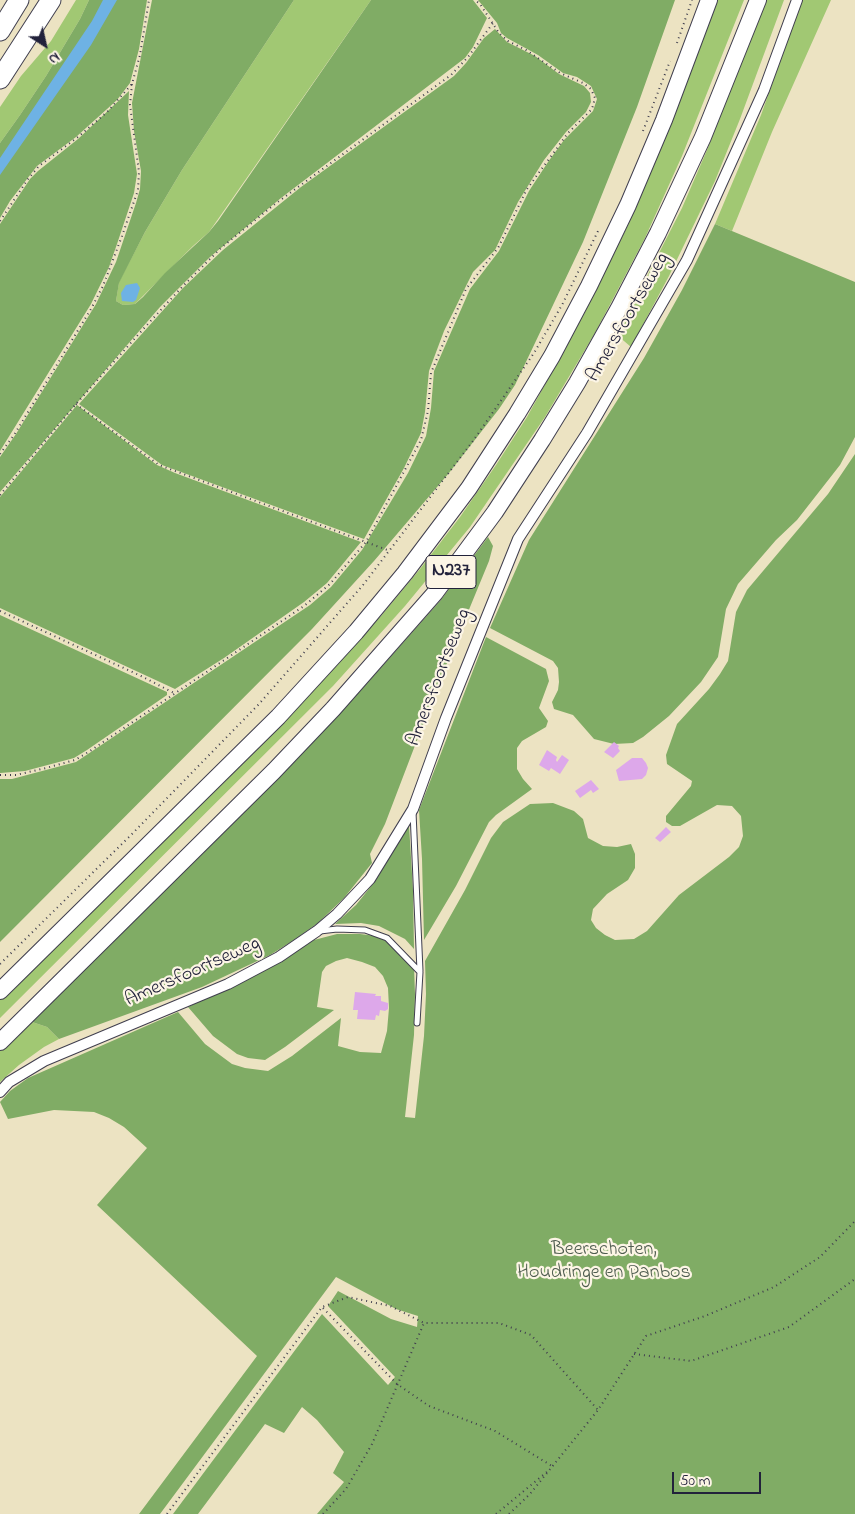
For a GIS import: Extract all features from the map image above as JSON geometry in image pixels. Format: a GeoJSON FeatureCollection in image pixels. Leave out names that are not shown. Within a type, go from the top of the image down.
{"type":"FeatureCollection","features":[{"type":"Feature","properties":{"kind":"highway"},"geometry":{"type":"LineString","coordinates":[[0,31],[19,0]]}},
{"type":"Feature","properties":{"kind":"highway"},"geometry":{"type":"LineString","coordinates":[[0,79],[51,0]]}},
{"type":"Feature","properties":{"kind":"main road","name":"N237"},"geometry":{"type":"LineString","coordinates":[[0,991],[278,717],[356,632],[399,580],[469,488],[552,356],[589,286],[628,205],[664,120],[709,0]]}},
{"type":"Feature","properties":{"kind":"main road","name":"Amersfoortseweg"},"geometry":{"type":"LineString","coordinates":[[0,1042],[334,709],[436,593],[495,512],[577,383],[658,233],[703,137],[758,0]]}},
{"type":"Feature","properties":{"kind":"street","name":"Amersfoortseweg"},"geometry":{"type":"LineString","coordinates":[[0,1092],[9,1082],[44,1061],[228,984],[279,957],[317,931],[337,914],[370,879],[413,809],[446,718],[518,539],[588,433],[687,260],[764,90],[797,0]]}},
{"type":"Feature","properties":{"kind":"lane"},"geometry":{"type":"LineString","coordinates":[[413,809],[420,972],[417,1023]]}},
{"type":"Feature","properties":{"kind":"lane"},"geometry":{"type":"LineString","coordinates":[[317,931],[337,929],[365,930],[387,938],[420,972]]}},
{"type":"Feature","properties":{"kind":"path"},"geometry":{"type":"LineString","coordinates":[[0,454],[14,435],[103,286],[138,190],[139,172],[130,105],[132,84],[140,55],[149,0]]}},
{"type":"Feature","properties":{"kind":"path"},"geometry":{"type":"LineString","coordinates":[[0,775],[16,775],[75,760],[304,606],[330,584],[366,542],[421,440],[428,411],[431,372],[466,289],[498,248],[527,189],[568,133],[592,108],[595,98],[591,89],[583,83],[560,73],[526,50],[508,41],[499,33],[475,0]]}},
{"type":"Feature","properties":{"kind":"path"},"geometry":{"type":"LineString","coordinates":[[676,46],[692,0]]}},
{"type":"Feature","properties":{"kind":"path"},"geometry":{"type":"LineString","coordinates":[[0,495],[76,404],[183,286],[222,248],[288,195],[451,75],[468,57],[493,23]]}},
{"type":"Feature","properties":{"kind":"path"},"geometry":{"type":"LineString","coordinates":[[642,132],[672,54]]}},
{"type":"Feature","properties":{"kind":"path"},"geometry":{"type":"LineString","coordinates":[[0,221],[39,166],[78,138],[107,112],[132,84]]}},
{"type":"Feature","properties":{"kind":"path"},"geometry":{"type":"LineString","coordinates":[[0,964],[260,704],[363,585],[473,441],[534,353],[562,305],[600,229]]}},
{"type":"Feature","properties":{"kind":"path"},"geometry":{"type":"LineString","coordinates":[[76,404],[159,465],[390,551]]}},
{"type":"Feature","properties":{"kind":"path"},"geometry":{"type":"LineString","coordinates":[[0,611],[174,693]]}},
{"type":"Feature","properties":{"kind":"path"},"geometry":{"type":"LineString","coordinates":[[509,1514],[530,1494],[598,1410],[646,1336],[705,1316],[774,1286],[820,1257],[855,1221]]}},
{"type":"Feature","properties":{"kind":"path"},"geometry":{"type":"LineString","coordinates":[[634,1354],[691,1361],[789,1328],[855,1279]]}},
{"type":"Feature","properties":{"kind":"path"},"geometry":{"type":"LineString","coordinates":[[167,1514],[322,1307],[348,1297],[390,1306],[424,1323],[499,1323],[531,1335],[598,1410]]}},
{"type":"Feature","properties":{"kind":"path"},"geometry":{"type":"LineString","coordinates":[[322,1307],[397,1384],[429,1406],[495,1431],[553,1466]]}},
{"type":"Feature","properties":{"kind":"path"},"geometry":{"type":"LineString","coordinates":[[323,1514],[346,1489],[372,1444],[424,1323]]}},
{"type":"Feature","properties":{"kind":"path"},"geometry":{"type":"LineString","coordinates":[[496,1514],[553,1466]]}},
{"type":"Feature","properties":{"kind":"green space"},"geometry":{"type":"Polygon","coordinates":[[[76,0],[89,0],[80,19],[46,76],[0,143],[0,107],[21,76],[51,41],[76,0]]]}},
{"type":"Feature","properties":{"kind":"green space"},"geometry":{"type":"Polygon","coordinates":[[[89,0],[147,0],[139,49],[130,83],[117,100],[76,137],[37,166],[10,201],[0,218],[0,143],[46,76],[80,19],[89,0]]]}},
{"type":"Feature","properties":{"kind":"green space"},"geometry":{"type":"Polygon","coordinates":[[[152,0],[294,0],[182,170],[145,232],[119,283],[116,301],[123,305],[135,304],[143,297],[218,221],[371,0],[473,0],[487,18],[473,47],[465,58],[281,198],[210,257],[160,307],[0,492],[0,457],[96,304],[116,262],[136,203],[140,189],[141,171],[134,131],[132,103],[152,0]]]}},
{"type":"Feature","properties":{"kind":"green space"},"geometry":{"type":"Polygon","coordinates":[[[294,0],[371,0],[209,232],[135,304],[123,305],[116,301],[119,282],[145,232],[182,170],[294,0]]]}},
{"type":"Feature","properties":{"kind":"green space"},"geometry":{"type":"Polygon","coordinates":[[[478,0],[675,0],[637,107],[583,242],[515,385],[499,409],[449,473],[374,561],[312,629],[0,942],[0,779],[12,779],[76,762],[310,605],[331,587],[362,550],[408,473],[426,436],[431,408],[434,371],[470,289],[499,251],[529,191],[548,162],[564,140],[593,111],[597,99],[591,86],[577,77],[563,73],[538,55],[507,38],[501,33],[497,23],[478,0]]]}},
{"type":"Feature","properties":{"kind":"green space"},"geometry":{"type":"Polygon","coordinates":[[[716,0],[744,0],[682,156],[645,238],[595,333],[545,417],[470,527],[405,606],[333,686],[0,1018],[0,1000],[271,731],[381,616],[460,517],[527,417],[585,312],[628,225],[663,143],[716,0]]]}},
{"type":"Feature","properties":{"kind":"green space"},"geometry":{"type":"Polygon","coordinates":[[[765,0],[784,0],[740,119],[715,181],[669,276],[631,347],[617,335],[682,208],[707,150],[765,0]]]}},
{"type":"Feature","properties":{"kind":"green space"},"geometry":{"type":"Polygon","coordinates":[[[802,0],[831,0],[772,132],[732,231],[715,224],[761,115],[802,0]]]}},
{"type":"Feature","properties":{"kind":"green space"},"geometry":{"type":"Polygon","coordinates":[[[495,29],[507,42],[535,56],[559,74],[584,86],[590,93],[591,102],[586,112],[566,132],[544,160],[518,202],[495,250],[473,272],[444,331],[429,371],[421,433],[404,468],[364,539],[162,465],[79,404],[183,288],[223,250],[301,187],[454,76],[484,38],[495,29]]]}},
{"type":"Feature","properties":{"kind":"green space"},"geometry":{"type":"Polygon","coordinates":[[[129,91],[128,115],[137,174],[134,193],[109,267],[91,304],[0,451],[0,224],[30,179],[78,139],[129,91]]]}},
{"type":"Feature","properties":{"kind":"green space"},"geometry":{"type":"Polygon","coordinates":[[[715,224],[855,282],[855,437],[840,465],[797,520],[776,540],[738,584],[726,609],[718,657],[701,682],[669,716],[643,737],[633,743],[614,744],[594,739],[573,715],[554,709],[552,702],[558,690],[559,682],[558,668],[553,661],[490,628],[529,540],[644,358],[682,290],[715,224]]]}},
{"type":"Feature","properties":{"kind":"green space"},"geometry":{"type":"Polygon","coordinates":[[[77,405],[157,465],[361,542],[327,583],[304,602],[224,658],[175,689],[0,608],[0,497],[77,405]]]}},
{"type":"Feature","properties":{"kind":"green space","name":"Beerschoten, Houdringe en Panbos"},"geometry":{"type":"Polygon","coordinates":[[[855,454],[855,1514],[317,1514],[344,1482],[333,1473],[344,1452],[317,1420],[302,1407],[284,1433],[265,1424],[198,1514],[173,1514],[322,1314],[388,1385],[395,1377],[328,1306],[338,1291],[391,1319],[417,1327],[418,1316],[396,1309],[336,1277],[160,1514],[139,1514],[257,1356],[97,1205],[147,1148],[124,1127],[94,1112],[54,1110],[8,1119],[0,1102],[10,1091],[28,1078],[178,1012],[205,1044],[232,1064],[245,1068],[268,1071],[292,1056],[341,1018],[338,1046],[360,1052],[381,1053],[387,1031],[388,988],[383,976],[375,967],[347,958],[326,966],[322,972],[317,1007],[334,1010],[265,1060],[248,1058],[237,1054],[213,1036],[188,1007],[273,966],[314,940],[337,934],[360,934],[376,936],[389,942],[414,966],[414,1035],[405,1117],[415,1118],[424,1036],[425,961],[465,890],[491,838],[503,822],[530,804],[553,803],[574,811],[583,819],[588,838],[603,846],[617,847],[631,844],[635,854],[635,868],[628,880],[607,894],[593,909],[591,920],[596,928],[615,940],[634,939],[647,931],[679,895],[729,857],[739,847],[743,836],[741,816],[732,806],[717,805],[680,826],[672,826],[666,822],[666,816],[691,786],[692,781],[667,764],[666,755],[677,724],[709,689],[728,661],[736,612],[747,590],[828,494],[855,454]]]}},
{"type":"Feature","properties":{"kind":"green space"},"geometry":{"type":"Polygon","coordinates":[[[488,537],[493,546],[489,561],[440,680],[385,824],[370,854],[372,863],[344,898],[318,923],[294,940],[270,955],[202,987],[59,1039],[47,1027],[29,1021],[293,760],[362,689],[440,601],[488,537]]]}},
{"type":"Feature","properties":{"kind":"green space"},"geometry":{"type":"Polygon","coordinates":[[[0,615],[167,692],[167,695],[74,758],[25,771],[0,773],[0,615]]]}},
{"type":"Feature","properties":{"kind":"green space"},"geometry":{"type":"Polygon","coordinates":[[[486,637],[546,669],[549,681],[539,708],[548,721],[546,727],[522,741],[517,748],[517,769],[532,789],[489,822],[456,886],[424,940],[419,810],[486,637]]]}},
{"type":"Feature","properties":{"kind":"green space"},"geometry":{"type":"Polygon","coordinates":[[[409,825],[414,949],[405,939],[379,926],[361,923],[335,924],[356,905],[376,880],[409,825]]]}},
{"type":"Feature","properties":{"kind":"green space"},"geometry":{"type":"Polygon","coordinates":[[[29,1021],[47,1027],[59,1039],[19,1065],[0,1082],[0,1050],[29,1021]]]}},
{"type":"Feature","properties":{"kind":"water"},"geometry":{"type":"Polygon","coordinates":[[[103,0],[117,0],[91,45],[0,175],[0,158],[92,21],[103,0]]]}},
{"type":"Feature","properties":{"kind":"water"},"geometry":{"type":"Polygon","coordinates":[[[137,283],[140,288],[136,300],[133,302],[122,301],[121,293],[126,285],[137,283]]]}},
{"type":"Feature","properties":{"kind":"building"},"geometry":{"type":"Polygon","coordinates":[[[614,742],[619,746],[620,751],[613,758],[604,752],[614,742]]]}},
{"type":"Feature","properties":{"kind":"building"},"geometry":{"type":"Polygon","coordinates":[[[547,750],[557,757],[557,762],[562,755],[569,760],[560,774],[551,768],[549,771],[539,765],[547,750]]]}},
{"type":"Feature","properties":{"kind":"building"},"geometry":{"type":"Polygon","coordinates":[[[632,758],[642,758],[648,768],[646,775],[642,779],[619,781],[616,770],[632,758]]]}},
{"type":"Feature","properties":{"kind":"building"},"geometry":{"type":"Polygon","coordinates":[[[591,780],[599,789],[593,793],[591,790],[580,798],[575,791],[591,780]]]}},
{"type":"Feature","properties":{"kind":"building"},"geometry":{"type":"Polygon","coordinates":[[[666,827],[671,832],[660,842],[655,838],[666,827]]]}},
{"type":"Feature","properties":{"kind":"building"},"geometry":{"type":"Polygon","coordinates":[[[355,992],[381,996],[381,1001],[388,1003],[388,1009],[385,1011],[380,1010],[379,1016],[376,1015],[375,1020],[357,1019],[358,1010],[353,1010],[355,992]]]}}]}
